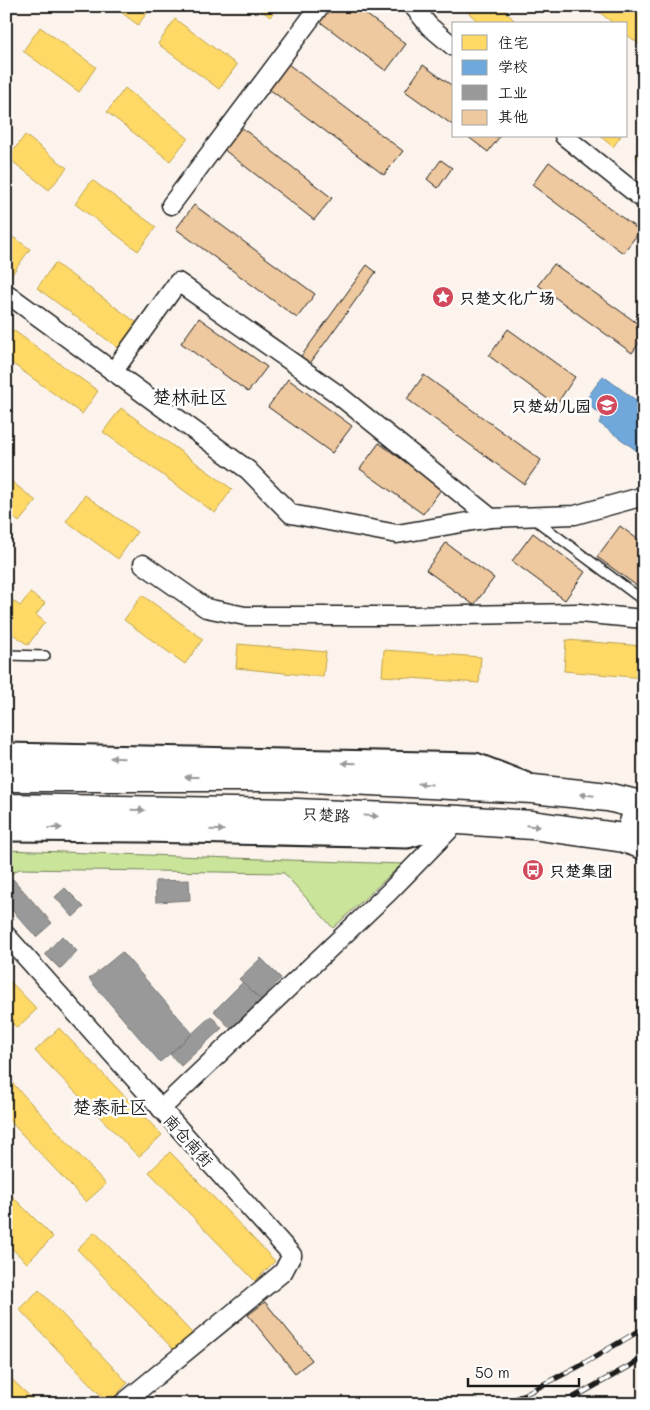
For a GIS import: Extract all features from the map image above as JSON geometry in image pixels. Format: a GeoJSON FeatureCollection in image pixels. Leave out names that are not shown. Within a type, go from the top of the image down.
{"type":"FeatureCollection","features":[{"type":"Feature","properties":{"kind":"highway"},"geometry":{"type":"LineString","coordinates":[[6,777],[289,777],[534,789],[642,802]]}},
{"type":"Feature","properties":{"kind":"highway","name":"只楚路"},"geometry":{"type":"LineString","coordinates":[[6,808],[296,813],[459,820],[532,825],[637,846]]}},
{"type":"Feature","properties":{"kind":"main road"},"geometry":{"type":"LineString","coordinates":[[6,756],[475,766],[534,789]]}},
{"type":"Feature","properties":{"kind":"main road"},"geometry":{"type":"LineString","coordinates":[[6,828],[407,835],[459,820]]}},
{"type":"Feature","properties":{"kind":"street"},"geometry":{"type":"LineString","coordinates":[[171,205],[320,6]]}},
{"type":"Feature","properties":{"kind":"street"},"geometry":{"type":"LineString","coordinates":[[413,6],[429,26],[452,45]]}},
{"type":"Feature","properties":{"kind":"street"},"geometry":{"type":"LineString","coordinates":[[566,138],[644,200]]}},
{"type":"Feature","properties":{"kind":"street"},"geometry":{"type":"LineString","coordinates":[[113,372],[178,282],[336,393],[491,518]]}},
{"type":"Feature","properties":{"kind":"street"},"geometry":{"type":"LineString","coordinates":[[6,294],[248,470],[291,514],[397,534],[491,518],[575,515],[644,496]]}},
{"type":"Feature","properties":{"kind":"street"},"geometry":{"type":"LineString","coordinates":[[143,564],[206,608],[245,616],[579,613],[644,619]]}},
{"type":"Feature","properties":{"kind":"street"},"geometry":{"type":"LineString","coordinates":[[637,846],[642,802]]}},
{"type":"Feature","properties":{"kind":"street"},"geometry":{"type":"LineString","coordinates":[[161,1109],[389,892],[459,820]]}},
{"type":"Feature","properties":{"kind":"street","name":"南仓南街"},"geometry":{"type":"LineString","coordinates":[[6,935],[292,1255],[283,1272],[122,1404]]}},
{"type":"Feature","properties":{"kind":"lane"},"geometry":{"type":"LineString","coordinates":[[531,517],[644,601]]}},
{"type":"Feature","properties":{"kind":"lane"},"geometry":{"type":"LineString","coordinates":[[6,655],[44,656]]}},
{"type":"Feature","properties":{"kind":"green space"},"geometry":{"type":"Polygon","coordinates":[[[6,850],[402,864],[333,928],[284,873],[19,869],[6,877],[6,850]]]}},
{"type":"Feature","properties":{"kind":"building: 住宅"},"geometry":{"type":"Polygon","coordinates":[[[113,6],[152,6],[138,25],[113,6]]]}},
{"type":"Feature","properties":{"kind":"building: 住宅"},"geometry":{"type":"Polygon","coordinates":[[[256,6],[278,6],[270,17],[256,6]]]}},
{"type":"Feature","properties":{"kind":"building: 住宅"},"geometry":{"type":"Polygon","coordinates":[[[462,6],[500,6],[516,22],[478,22],[462,6]]]}},
{"type":"Feature","properties":{"kind":"building: 住宅"},"geometry":{"type":"Polygon","coordinates":[[[592,6],[640,6],[644,9],[644,48],[628,36],[628,22],[612,22],[592,6]]]}},
{"type":"Feature","properties":{"kind":"building: 住宅"},"geometry":{"type":"Polygon","coordinates":[[[175,19],[237,65],[219,89],[158,44],[175,19]]]}},
{"type":"Feature","properties":{"kind":"building: 住宅"},"geometry":{"type":"Polygon","coordinates":[[[40,27],[96,67],[79,92],[23,51],[40,27]]]}},
{"type":"Feature","properties":{"kind":"building: 住宅"},"geometry":{"type":"Polygon","coordinates":[[[125,88],[188,138],[170,161],[107,112],[125,88]]]}},
{"type":"Feature","properties":{"kind":"building: 住宅"},"geometry":{"type":"Polygon","coordinates":[[[25,135],[67,168],[49,190],[8,158],[25,135]]]}},
{"type":"Feature","properties":{"kind":"building: 住宅"},"geometry":{"type":"Polygon","coordinates":[[[602,138],[620,138],[613,147],[602,138]]]}},
{"type":"Feature","properties":{"kind":"building: 住宅"},"geometry":{"type":"Polygon","coordinates":[[[644,147],[644,163],[636,156],[644,147]]]}},
{"type":"Feature","properties":{"kind":"building: 住宅"},"geometry":{"type":"Polygon","coordinates":[[[92,180],[156,227],[138,251],[75,204],[92,180]]]}},
{"type":"Feature","properties":{"kind":"building: 住宅"},"geometry":{"type":"Polygon","coordinates":[[[6,232],[30,249],[10,277],[6,274],[6,232]]]}},
{"type":"Feature","properties":{"kind":"building: 住宅"},"geometry":{"type":"Polygon","coordinates":[[[55,263],[144,328],[125,353],[37,288],[55,263]]]}},
{"type":"Feature","properties":{"kind":"building: 住宅"},"geometry":{"type":"Polygon","coordinates":[[[13,330],[98,391],[82,414],[6,359],[6,339],[13,330]]]}},
{"type":"Feature","properties":{"kind":"building: 住宅"},"geometry":{"type":"Polygon","coordinates":[[[121,408],[232,489],[215,513],[103,432],[121,408]]]}},
{"type":"Feature","properties":{"kind":"building: 住宅"},"geometry":{"type":"Polygon","coordinates":[[[6,477],[36,501],[19,522],[6,511],[6,477]]]}},
{"type":"Feature","properties":{"kind":"building: 住宅"},"geometry":{"type":"Polygon","coordinates":[[[85,495],[137,532],[118,559],[66,521],[85,495]]]}},
{"type":"Feature","properties":{"kind":"building: 住宅"},"geometry":{"type":"Polygon","coordinates":[[[30,593],[45,603],[36,615],[45,622],[28,645],[6,629],[6,602],[9,598],[20,606],[30,593]]]}},
{"type":"Feature","properties":{"kind":"building: 住宅"},"geometry":{"type":"Polygon","coordinates":[[[142,595],[203,639],[185,664],[124,620],[142,595]]]}},
{"type":"Feature","properties":{"kind":"building: 住宅"},"geometry":{"type":"Polygon","coordinates":[[[566,640],[644,646],[644,678],[564,671],[566,640]]]}},
{"type":"Feature","properties":{"kind":"building: 住宅"},"geometry":{"type":"Polygon","coordinates":[[[238,644],[326,652],[323,677],[236,668],[238,644]]]}},
{"type":"Feature","properties":{"kind":"building: 住宅"},"geometry":{"type":"Polygon","coordinates":[[[384,650],[481,657],[479,683],[382,676],[384,650]]]}},
{"type":"Feature","properties":{"kind":"building: 住宅"},"geometry":{"type":"Polygon","coordinates":[[[6,977],[37,1009],[17,1028],[6,1017],[6,977]]]}},
{"type":"Feature","properties":{"kind":"building: 住宅"},"geometry":{"type":"Polygon","coordinates":[[[59,1028],[162,1135],[139,1157],[35,1051],[59,1028]]]}},
{"type":"Feature","properties":{"kind":"building: 住宅"},"geometry":{"type":"Polygon","coordinates":[[[6,1076],[106,1184],[86,1202],[6,1117],[6,1076]]]}},
{"type":"Feature","properties":{"kind":"building: 住宅"},"geometry":{"type":"Polygon","coordinates":[[[170,1152],[275,1261],[255,1281],[149,1172],[170,1152]]]}},
{"type":"Feature","properties":{"kind":"building: 住宅"},"geometry":{"type":"Polygon","coordinates":[[[6,1190],[53,1237],[27,1263],[6,1243],[6,1190]]]}},
{"type":"Feature","properties":{"kind":"building: 住宅"},"geometry":{"type":"Polygon","coordinates":[[[95,1232],[192,1333],[174,1350],[77,1249],[95,1232]]]}},
{"type":"Feature","properties":{"kind":"building: 住宅"},"geometry":{"type":"Polygon","coordinates":[[[39,1290],[128,1383],[108,1403],[19,1309],[39,1290]]]}},
{"type":"Feature","properties":{"kind":"building: 住宅"},"geometry":{"type":"Polygon","coordinates":[[[6,1374],[38,1404],[6,1404],[6,1374]]]}},
{"type":"Feature","properties":{"kind":"building: 学校"},"geometry":{"type":"Polygon","coordinates":[[[603,376],[644,406],[644,456],[599,423],[603,416],[584,402],[603,376]]]}},
{"type":"Feature","properties":{"kind":"building: 工业"},"geometry":{"type":"Polygon","coordinates":[[[13,879],[52,923],[36,937],[6,903],[6,885],[13,879]]]}},
{"type":"Feature","properties":{"kind":"building: 工业"},"geometry":{"type":"Polygon","coordinates":[[[189,880],[190,900],[156,902],[155,881],[189,880]]]}},
{"type":"Feature","properties":{"kind":"building: 工业"},"geometry":{"type":"Polygon","coordinates":[[[65,888],[84,907],[73,917],[55,897],[65,888]]]}},
{"type":"Feature","properties":{"kind":"building: 工业"},"geometry":{"type":"Polygon","coordinates":[[[62,936],[77,951],[60,969],[45,954],[62,936]]]}},
{"type":"Feature","properties":{"kind":"building: 工业"},"geometry":{"type":"Polygon","coordinates":[[[122,952],[193,1034],[160,1062],[89,979],[122,952]]]}},
{"type":"Feature","properties":{"kind":"building: 工业"},"geometry":{"type":"Polygon","coordinates":[[[261,958],[281,978],[260,1000],[239,979],[261,958]]]}},
{"type":"Feature","properties":{"kind":"building: 工业"},"geometry":{"type":"Polygon","coordinates":[[[243,982],[262,1001],[232,1030],[214,1011],[243,982]]]}},
{"type":"Feature","properties":{"kind":"building: 工业"},"geometry":{"type":"Polygon","coordinates":[[[211,1016],[222,1028],[181,1066],[170,1054],[211,1016]]]}},
{"type":"Feature","properties":{"kind":"building: 其他"},"geometry":{"type":"Polygon","coordinates":[[[330,6],[355,6],[406,44],[386,71],[319,21],[330,6]]]}},
{"type":"Feature","properties":{"kind":"building: 其他"},"geometry":{"type":"Polygon","coordinates":[[[284,61],[403,151],[384,175],[265,86],[284,61]]]}},
{"type":"Feature","properties":{"kind":"building: 其他"},"geometry":{"type":"Polygon","coordinates":[[[423,65],[452,86],[452,125],[405,91],[423,65]]]}},
{"type":"Feature","properties":{"kind":"building: 其他"},"geometry":{"type":"Polygon","coordinates":[[[241,127],[332,198],[314,220],[223,149],[241,127]]]}},
{"type":"Feature","properties":{"kind":"building: 其他"},"geometry":{"type":"Polygon","coordinates":[[[470,138],[498,138],[488,152],[470,138]]]}},
{"type":"Feature","properties":{"kind":"building: 其他"},"geometry":{"type":"Polygon","coordinates":[[[441,160],[452,168],[438,188],[427,179],[441,160]]]}},
{"type":"Feature","properties":{"kind":"building: 其他"},"geometry":{"type":"Polygon","coordinates":[[[549,162],[640,231],[623,253],[532,185],[549,162]]]}},
{"type":"Feature","properties":{"kind":"building: 其他"},"geometry":{"type":"Polygon","coordinates":[[[194,205],[315,294],[297,318],[176,229],[194,205]]]}},
{"type":"Feature","properties":{"kind":"building: 其他"},"geometry":{"type":"Polygon","coordinates":[[[554,264],[644,328],[644,336],[632,353],[538,285],[554,264]]]}},
{"type":"Feature","properties":{"kind":"building: 其他"},"geometry":{"type":"Polygon","coordinates":[[[367,265],[376,272],[306,369],[297,362],[367,265]]]}},
{"type":"Feature","properties":{"kind":"building: 其他"},"geometry":{"type":"Polygon","coordinates":[[[199,318],[267,367],[248,392],[181,343],[199,318]]]}},
{"type":"Feature","properties":{"kind":"building: 其他"},"geometry":{"type":"Polygon","coordinates":[[[508,329],[575,377],[556,405],[489,356],[508,329]]]}},
{"type":"Feature","properties":{"kind":"building: 其他"},"geometry":{"type":"Polygon","coordinates":[[[424,375],[541,460],[524,484],[407,399],[424,375]]]}},
{"type":"Feature","properties":{"kind":"building: 其他"},"geometry":{"type":"Polygon","coordinates":[[[288,379],[352,426],[332,453],[268,407],[288,379]]]}},
{"type":"Feature","properties":{"kind":"building: 其他"},"geometry":{"type":"Polygon","coordinates":[[[379,443],[442,488],[423,514],[360,469],[379,443]]]}},
{"type":"Feature","properties":{"kind":"building: 其他"},"geometry":{"type":"Polygon","coordinates":[[[620,526],[644,544],[644,591],[597,557],[620,526]]]}},
{"type":"Feature","properties":{"kind":"building: 其他"},"geometry":{"type":"Polygon","coordinates":[[[533,533],[585,572],[565,600],[512,561],[533,533]]]}},
{"type":"Feature","properties":{"kind":"building: 其他"},"geometry":{"type":"Polygon","coordinates":[[[446,543],[494,578],[474,605],[426,570],[446,543]]]}},
{"type":"Feature","properties":{"kind":"building: 其他"},"geometry":{"type":"Polygon","coordinates":[[[265,1302],[312,1360],[295,1373],[248,1315],[265,1302]]]}},
{"type":"Feature","properties":{"kind":"railway"},"geometry":{"type":"LineString","coordinates":[[506,1404],[581,1365],[644,1328]]}},
{"type":"Feature","properties":{"kind":"railway"},"geometry":{"type":"LineString","coordinates":[[562,1404],[644,1358]]}},
{"type":"Feature","properties":{"kind":"place","name":"只楚文化广场"},"geometry":{"type":"Point","coordinates":[443,297]}},
{"type":"Feature","properties":{"kind":"place","name":"只楚幼儿园"},"geometry":{"type":"Point","coordinates":[607,405]}},
{"type":"Feature","properties":{"kind":"place","name":"只楚集团"},"geometry":{"type":"Point","coordinates":[533,870]}},
{"type":"Feature","properties":{"kind":"district","name":"楚林社区"},"geometry":{"type":"Point","coordinates":[190,396]}},
{"type":"Feature","properties":{"kind":"district","name":"楚泰社区"},"geometry":{"type":"Point","coordinates":[110,1106]}}]}
